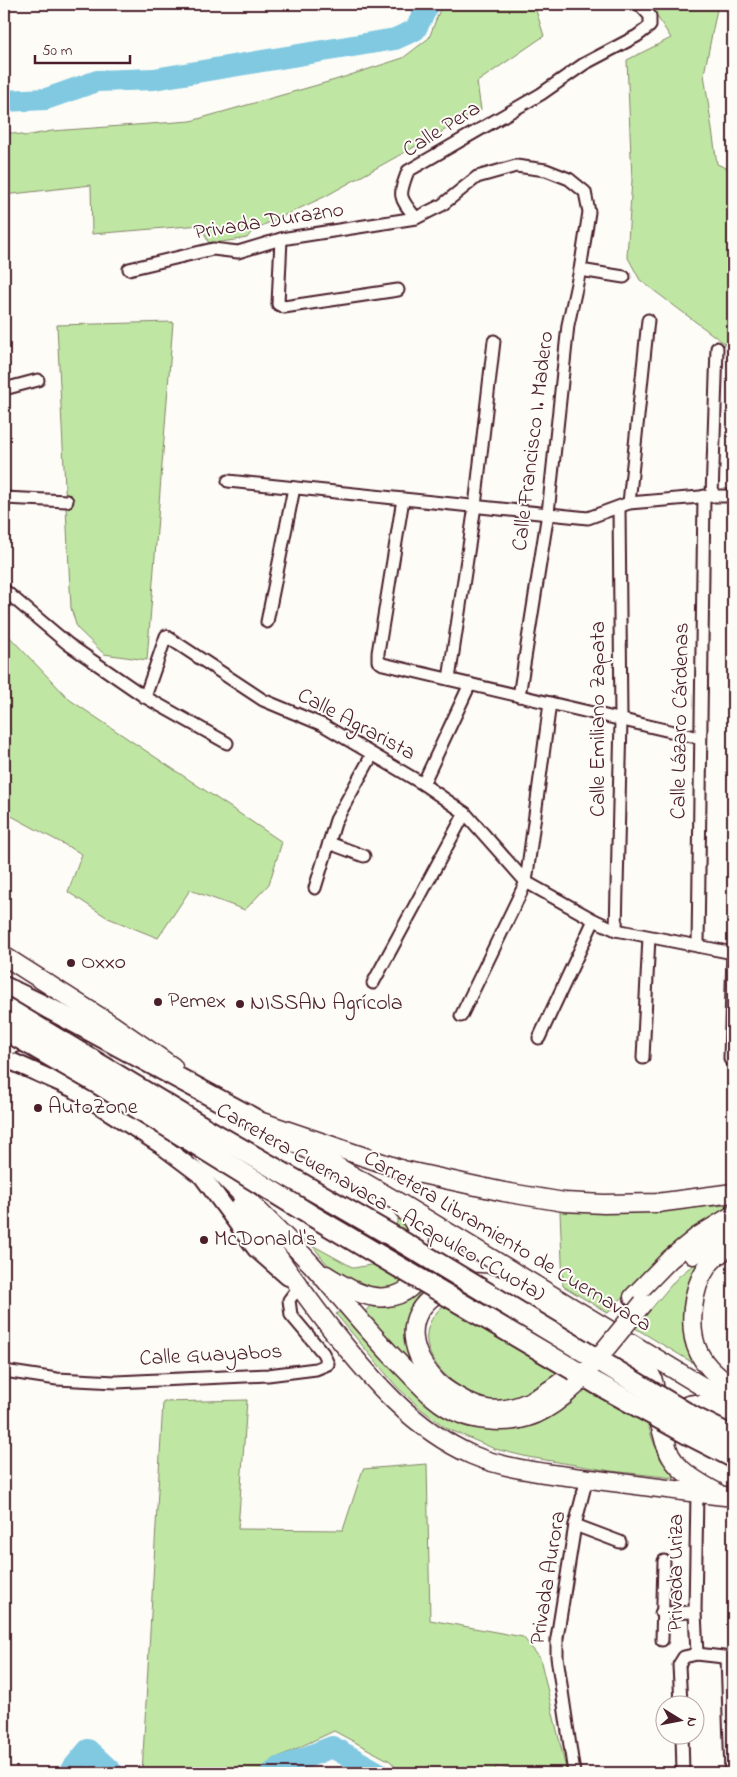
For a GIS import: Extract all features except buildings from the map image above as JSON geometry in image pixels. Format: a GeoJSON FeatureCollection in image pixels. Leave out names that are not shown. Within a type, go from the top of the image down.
{"type":"FeatureCollection","features":[{"type":"Feature","properties":{"kind":"highway"},"geometry":{"type":"LineString","coordinates":[[4,987],[54,1011],[256,1120]]}},
{"type":"Feature","properties":{"kind":"highway","name":"Carretera Cuernavaca - Acapulco (Cuota)"},"geometry":{"type":"LineString","coordinates":[[4,1007],[208,1130],[394,1237],[693,1417],[733,1437]]}},
{"type":"Feature","properties":{"kind":"highway","name":"Carretera Cuernavaca - Acapulco (Cuota)"},"geometry":{"type":"LineString","coordinates":[[4,1029],[99,1084],[309,1214],[596,1383],[733,1457]]}},
{"type":"Feature","properties":{"kind":"main road"},"geometry":{"type":"LineString","coordinates":[[4,956],[256,1120],[403,1170],[504,1192],[564,1202],[604,1204],[657,1203],[733,1193]]}},
{"type":"Feature","properties":{"kind":"main road"},"geometry":{"type":"LineString","coordinates":[[8,1040],[76,1062],[123,1085],[170,1120],[313,1267],[398,1363],[429,1394],[451,1410],[464,1416],[496,1421],[515,1421],[547,1410],[562,1400],[570,1383],[670,1259],[697,1237],[733,1215]]}},
{"type":"Feature","properties":{"kind":"main road","name":"Carretera Libramiento de Cuernavaca"},"geometry":{"type":"LineString","coordinates":[[256,1120],[398,1202],[733,1405]]}},
{"type":"Feature","properties":{"kind":"main road"},"geometry":{"type":"LineString","coordinates":[[213,1165],[299,1287],[362,1368],[387,1396],[423,1426],[449,1444],[473,1456],[499,1464],[542,1472],[729,1497]]}},
{"type":"Feature","properties":{"kind":"main road"},"geometry":{"type":"LineString","coordinates":[[313,1267],[350,1289],[368,1296],[387,1298],[403,1293],[414,1284],[421,1271],[423,1257],[422,1242],[416,1225],[398,1202]]}},
{"type":"Feature","properties":{"kind":"main road"},"geometry":{"type":"LineString","coordinates":[[638,1300],[700,1250],[733,1230]]}},
{"type":"Feature","properties":{"kind":"main road"},"geometry":{"type":"LineString","coordinates":[[733,1244],[707,1266],[695,1300],[692,1322],[699,1352],[709,1368],[733,1389]]}},
{"type":"Feature","properties":{"kind":"main road"},"geometry":{"type":"LineString","coordinates":[[570,1383],[535,1401],[517,1407],[495,1409],[472,1405],[438,1383],[417,1354],[413,1339],[414,1324],[420,1309],[429,1299],[443,1290],[461,1283],[492,1284],[512,1291],[616,1348],[644,1366],[651,1375],[656,1388],[655,1401],[665,1443],[671,1457],[683,1471],[702,1484],[729,1497]]}},
{"type":"Feature","properties":{"kind":"main road"},"geometry":{"type":"LineString","coordinates":[[665,1443],[672,1416],[682,1408],[694,1403],[733,1414]]}},
{"type":"Feature","properties":{"kind":"street","name":"Calle Pera"},"geometry":{"type":"LineString","coordinates":[[416,218],[402,201],[401,190],[408,171],[541,94],[584,64],[638,36],[650,26],[650,16],[639,4]]}},
{"type":"Feature","properties":{"kind":"street","name":"Calle Francisco I. Madero"},"geometry":{"type":"LineString","coordinates":[[416,218],[442,205],[477,177],[516,166],[546,170],[569,179],[585,192],[589,212],[580,270],[568,325],[548,513],[519,696]]}},
{"type":"Feature","properties":{"kind":"street","name":"Privada Durazno"},"geometry":{"type":"LineString","coordinates":[[129,269],[213,249],[238,252],[281,240],[416,218]]}},
{"type":"Feature","properties":{"kind":"street"},"geometry":{"type":"LineString","coordinates":[[281,240],[278,304],[284,307],[398,290]]}},
{"type":"Feature","properties":{"kind":"street"},"geometry":{"type":"LineString","coordinates":[[580,270],[624,277]]}},
{"type":"Feature","properties":{"kind":"street","name":"Calle Emiliano Zapata"},"geometry":{"type":"LineString","coordinates":[[616,930],[624,505],[648,320]]}},
{"type":"Feature","properties":{"kind":"street"},"geometry":{"type":"LineString","coordinates":[[449,679],[475,506],[494,341]]}},
{"type":"Feature","properties":{"kind":"street","name":"Calle Lázaro Cárdenas"},"geometry":{"type":"LineString","coordinates":[[698,946],[700,738],[708,496],[716,348]]}},
{"type":"Feature","properties":{"kind":"street"},"geometry":{"type":"LineString","coordinates":[[4,389],[38,380]]}},
{"type":"Feature","properties":{"kind":"street"},"geometry":{"type":"LineString","coordinates":[[228,481],[588,518],[624,505],[708,496],[733,496]]}},
{"type":"Feature","properties":{"kind":"street"},"geometry":{"type":"LineString","coordinates":[[267,622],[294,488]]}},
{"type":"Feature","properties":{"kind":"street"},"geometry":{"type":"LineString","coordinates":[[4,498],[67,501]]}},
{"type":"Feature","properties":{"kind":"street"},"geometry":{"type":"LineString","coordinates":[[403,499],[378,661],[383,664],[700,738]]}},
{"type":"Feature","properties":{"kind":"street"},"geometry":{"type":"LineString","coordinates":[[4,590],[68,644],[145,696],[227,743]]}},
{"type":"Feature","properties":{"kind":"street","name":"Calle Agrarista"},"geometry":{"type":"LineString","coordinates":[[145,696],[166,636],[264,700],[322,725],[423,784],[465,813],[526,882],[594,920],[616,930],[733,953]]}},
{"type":"Feature","properties":{"kind":"street"},"geometry":{"type":"LineString","coordinates":[[423,784],[470,684]]}},
{"type":"Feature","properties":{"kind":"street"},"geometry":{"type":"LineString","coordinates":[[461,1016],[526,882],[550,703]]}},
{"type":"Feature","properties":{"kind":"street"},"geometry":{"type":"LineString","coordinates":[[315,888],[336,820],[372,755]]}},
{"type":"Feature","properties":{"kind":"street"},"geometry":{"type":"LineString","coordinates":[[373,983],[465,813]]}},
{"type":"Feature","properties":{"kind":"street"},"geometry":{"type":"LineString","coordinates":[[329,843],[364,856]]}},
{"type":"Feature","properties":{"kind":"street"},"geometry":{"type":"LineString","coordinates":[[538,1038],[594,920]]}},
{"type":"Feature","properties":{"kind":"street"},"geometry":{"type":"LineString","coordinates":[[643,1058],[649,937]]}},
{"type":"Feature","properties":{"kind":"street"},"geometry":{"type":"LineString","coordinates":[[730,1059],[733,953]]}},
{"type":"Feature","properties":{"kind":"street"},"geometry":{"type":"LineString","coordinates":[[4,1058],[74,1089],[161,1144],[202,1176],[256,1249],[299,1287]]}},
{"type":"Feature","properties":{"kind":"street","name":"Calle Guayabos"},"geometry":{"type":"LineString","coordinates":[[4,1371],[57,1379],[116,1382],[268,1375],[316,1369],[328,1364],[323,1353],[291,1315],[289,1300],[299,1287]]}},
{"type":"Feature","properties":{"kind":"street","name":"Privada Aurora"},"geometry":{"type":"LineString","coordinates":[[574,1773],[557,1657],[557,1638],[575,1525],[587,1478]]}},
{"type":"Feature","properties":{"kind":"street","name":"Privada Uriza"},"geometry":{"type":"LineString","coordinates":[[680,1694],[679,1665],[684,1657],[697,1654],[695,1612],[697,1493]]}},
{"type":"Feature","properties":{"kind":"street"},"geometry":{"type":"LineString","coordinates":[[575,1525],[620,1542]]}},
{"type":"Feature","properties":{"kind":"street"},"geometry":{"type":"LineString","coordinates":[[662,1640],[664,1561]]}},
{"type":"Feature","properties":{"kind":"street"},"geometry":{"type":"LineString","coordinates":[[662,1613],[695,1612]]}},
{"type":"Feature","properties":{"kind":"street"},"geometry":{"type":"LineString","coordinates":[[697,1654],[730,1658],[731,1773]]}},
{"type":"Feature","properties":{"kind":"street"},"geometry":{"type":"LineString","coordinates":[[682,1744],[683,1773]]}},
{"type":"Feature","properties":{"kind":"green space"},"geometry":{"type":"Polygon","coordinates":[[[442,4],[534,4],[544,36],[477,82],[481,110],[324,197],[253,230],[247,238],[209,244],[201,225],[92,234],[91,185],[4,195],[4,131],[25,136],[52,131],[191,121],[335,80],[403,58],[429,38],[442,4]]]}},
{"type":"Feature","properties":{"kind":"green space"},"geometry":{"type":"Polygon","coordinates":[[[649,4],[718,4],[704,74],[717,164],[733,171],[733,350],[640,280],[627,256],[632,180],[627,60],[671,38],[649,4]]]}},
{"type":"Feature","properties":{"kind":"green space"},"geometry":{"type":"Polygon","coordinates":[[[173,322],[147,660],[104,654],[77,628],[71,608],[57,325],[173,322]]]}},
{"type":"Feature","properties":{"kind":"green space"},"geometry":{"type":"Polygon","coordinates":[[[4,631],[70,700],[282,842],[269,884],[245,910],[190,890],[158,938],[108,918],[68,892],[82,854],[4,812],[4,631]]]}},
{"type":"Feature","properties":{"kind":"green space"},"geometry":{"type":"Polygon","coordinates":[[[733,1205],[733,1208],[657,1260],[608,1313],[563,1286],[560,1211],[623,1211],[733,1205]]]}},
{"type":"Feature","properties":{"kind":"green space"},"geometry":{"type":"Polygon","coordinates":[[[399,1217],[410,1231],[416,1256],[405,1282],[394,1289],[384,1290],[356,1284],[326,1263],[312,1245],[354,1268],[381,1263],[399,1217]]]}},
{"type":"Feature","properties":{"kind":"green space"},"geometry":{"type":"Polygon","coordinates":[[[705,1255],[688,1287],[684,1304],[686,1328],[700,1367],[635,1328],[678,1277],[705,1255]]]}},
{"type":"Feature","properties":{"kind":"green space"},"geometry":{"type":"Polygon","coordinates":[[[426,1283],[410,1310],[405,1325],[406,1343],[412,1367],[363,1314],[371,1305],[387,1305],[402,1301],[415,1294],[426,1283]]]}},
{"type":"Feature","properties":{"kind":"green space"},"geometry":{"type":"Polygon","coordinates":[[[470,1294],[584,1342],[551,1380],[542,1387],[525,1395],[504,1401],[488,1399],[472,1393],[456,1384],[442,1372],[432,1358],[427,1343],[428,1327],[437,1312],[448,1303],[470,1294]]]}},
{"type":"Feature","properties":{"kind":"green space"},"geometry":{"type":"Polygon","coordinates":[[[342,1310],[395,1369],[501,1429],[536,1425],[555,1415],[571,1404],[613,1358],[646,1417],[661,1460],[675,1478],[611,1471],[528,1457],[495,1449],[446,1428],[397,1387],[336,1314],[342,1310]]]}},
{"type":"Feature","properties":{"kind":"green space"},"geometry":{"type":"Polygon","coordinates":[[[247,1400],[238,1529],[343,1530],[363,1469],[427,1464],[430,1620],[523,1637],[540,1658],[567,1773],[549,1773],[496,1767],[495,1773],[401,1773],[390,1761],[334,1731],[274,1759],[256,1773],[142,1773],[163,1402],[247,1400]]]}},
{"type":"Feature","properties":{"kind":"waterway"},"geometry":{"type":"LineString","coordinates":[[4,101],[46,99],[97,81],[154,79],[395,39],[415,30],[429,4]]}},
{"type":"Feature","properties":{"kind":"waterway"},"geometry":{"type":"LineString","coordinates":[[272,1773],[279,1768],[332,1747],[379,1773]]}},
{"type":"Feature","properties":{"kind":"waterway"},"geometry":{"type":"LineString","coordinates":[[69,1773],[88,1750],[113,1773]]}},
{"type":"Feature","properties":{"kind":"place","name":"Oxxo"},"geometry":{"type":"Point","coordinates":[71,963]}},
{"type":"Feature","properties":{"kind":"place","name":"Pemex"},"geometry":{"type":"Point","coordinates":[158,1002]}},
{"type":"Feature","properties":{"kind":"place","name":"NISSAN Agrícola"},"geometry":{"type":"Point","coordinates":[240,1004]}},
{"type":"Feature","properties":{"kind":"place","name":"AutoZone"},"geometry":{"type":"Point","coordinates":[38,1108]}},
{"type":"Feature","properties":{"kind":"place","name":"McDonald's"},"geometry":{"type":"Point","coordinates":[204,1240]}}]}
